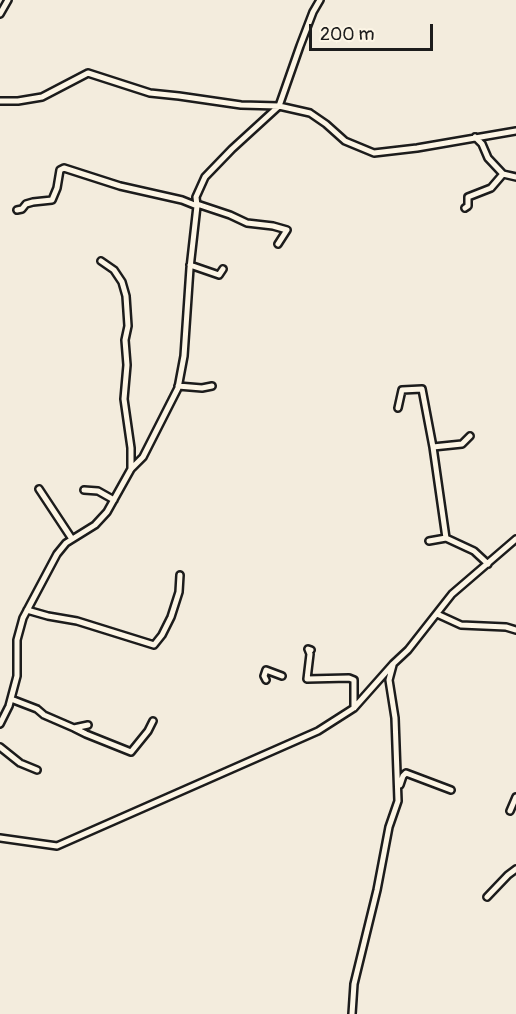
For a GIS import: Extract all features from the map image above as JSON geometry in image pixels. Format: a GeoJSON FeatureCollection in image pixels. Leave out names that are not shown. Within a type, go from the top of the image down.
{"type":"FeatureCollection","features":[{"type":"Feature","properties":{"kind":"street"},"geometry":{"type":"LineString","coordinates":[[0,14],[8,0]]}},
{"type":"Feature","properties":{"kind":"street"},"geometry":{"type":"LineString","coordinates":[[0,724],[11,699],[17,676],[17,640],[27,610],[57,554],[66,543],[95,525],[107,512],[131,469],[143,458],[178,386],[184,356],[196,197],[205,177],[231,149],[279,106],[313,12],[320,0]]}},
{"type":"Feature","properties":{"kind":"street"},"geometry":{"type":"LineString","coordinates":[[0,100],[18,101],[42,97],[88,73],[150,93],[241,105],[279,106],[310,112],[345,141],[374,153],[516,131]]}},
{"type":"Feature","properties":{"kind":"street"},"geometry":{"type":"LineString","coordinates":[[475,137],[503,174],[516,177]]}},
{"type":"Feature","properties":{"kind":"street"},"geometry":{"type":"LineString","coordinates":[[17,210],[22,209],[26,204],[52,200],[60,170],[64,168],[120,186],[182,200],[247,223],[287,230],[279,244]]}},
{"type":"Feature","properties":{"kind":"street"},"geometry":{"type":"LineString","coordinates":[[465,208],[468,206],[468,197],[491,188],[503,174]]}},
{"type":"Feature","properties":{"kind":"street"},"geometry":{"type":"LineString","coordinates":[[101,261],[114,270],[122,282],[126,296],[128,326],[125,340],[127,365],[124,399],[131,469]]}},
{"type":"Feature","properties":{"kind":"street"},"geometry":{"type":"LineString","coordinates":[[190,265],[219,275],[223,269]]}},
{"type":"Feature","properties":{"kind":"street"},"geometry":{"type":"LineString","coordinates":[[178,386],[212,387]]}},
{"type":"Feature","properties":{"kind":"street"},"geometry":{"type":"LineString","coordinates":[[398,408],[402,390],[422,389],[446,538]]}},
{"type":"Feature","properties":{"kind":"street"},"geometry":{"type":"LineString","coordinates":[[433,447],[462,444],[470,436]]}},
{"type":"Feature","properties":{"kind":"street"},"geometry":{"type":"LineString","coordinates":[[39,489],[72,539]]}},
{"type":"Feature","properties":{"kind":"street"},"geometry":{"type":"LineString","coordinates":[[84,490],[98,491],[114,500]]}},
{"type":"Feature","properties":{"kind":"street"},"geometry":{"type":"LineString","coordinates":[[429,540],[446,538],[474,551],[488,564]]}},
{"type":"Feature","properties":{"kind":"street"},"geometry":{"type":"LineString","coordinates":[[0,838],[57,846],[318,732],[354,708],[408,650],[452,594],[516,539]]}},
{"type":"Feature","properties":{"kind":"street"},"geometry":{"type":"LineString","coordinates":[[27,610],[77,621],[153,645],[162,635],[171,617],[179,592],[180,575]]}},
{"type":"Feature","properties":{"kind":"street"},"geometry":{"type":"LineString","coordinates":[[437,614],[461,625],[506,627],[516,630]]}},
{"type":"Feature","properties":{"kind":"street"},"geometry":{"type":"LineString","coordinates":[[311,650],[308,649],[310,654],[307,679],[349,678],[354,680],[354,708]]}},
{"type":"Feature","properties":{"kind":"street"},"geometry":{"type":"LineString","coordinates":[[393,664],[389,680],[395,718],[398,801]]}},
{"type":"Feature","properties":{"kind":"street"},"geometry":{"type":"LineString","coordinates":[[266,680],[264,676],[266,670],[282,676]]}},
{"type":"Feature","properties":{"kind":"street"},"geometry":{"type":"LineString","coordinates":[[11,699],[131,752],[153,721]]}},
{"type":"Feature","properties":{"kind":"street"},"geometry":{"type":"LineString","coordinates":[[74,728],[88,725]]}},
{"type":"Feature","properties":{"kind":"street"},"geometry":{"type":"LineString","coordinates":[[0,747],[20,763],[37,770]]}},
{"type":"Feature","properties":{"kind":"street"},"geometry":{"type":"LineString","coordinates":[[352,1014],[354,984],[377,890],[389,827],[403,776],[406,773],[450,789]]}},
{"type":"Feature","properties":{"kind":"street"},"geometry":{"type":"LineString","coordinates":[[510,811],[516,797]]}},
{"type":"Feature","properties":{"kind":"street"},"geometry":{"type":"LineString","coordinates":[[487,897],[501,881],[516,870]]}}]}
